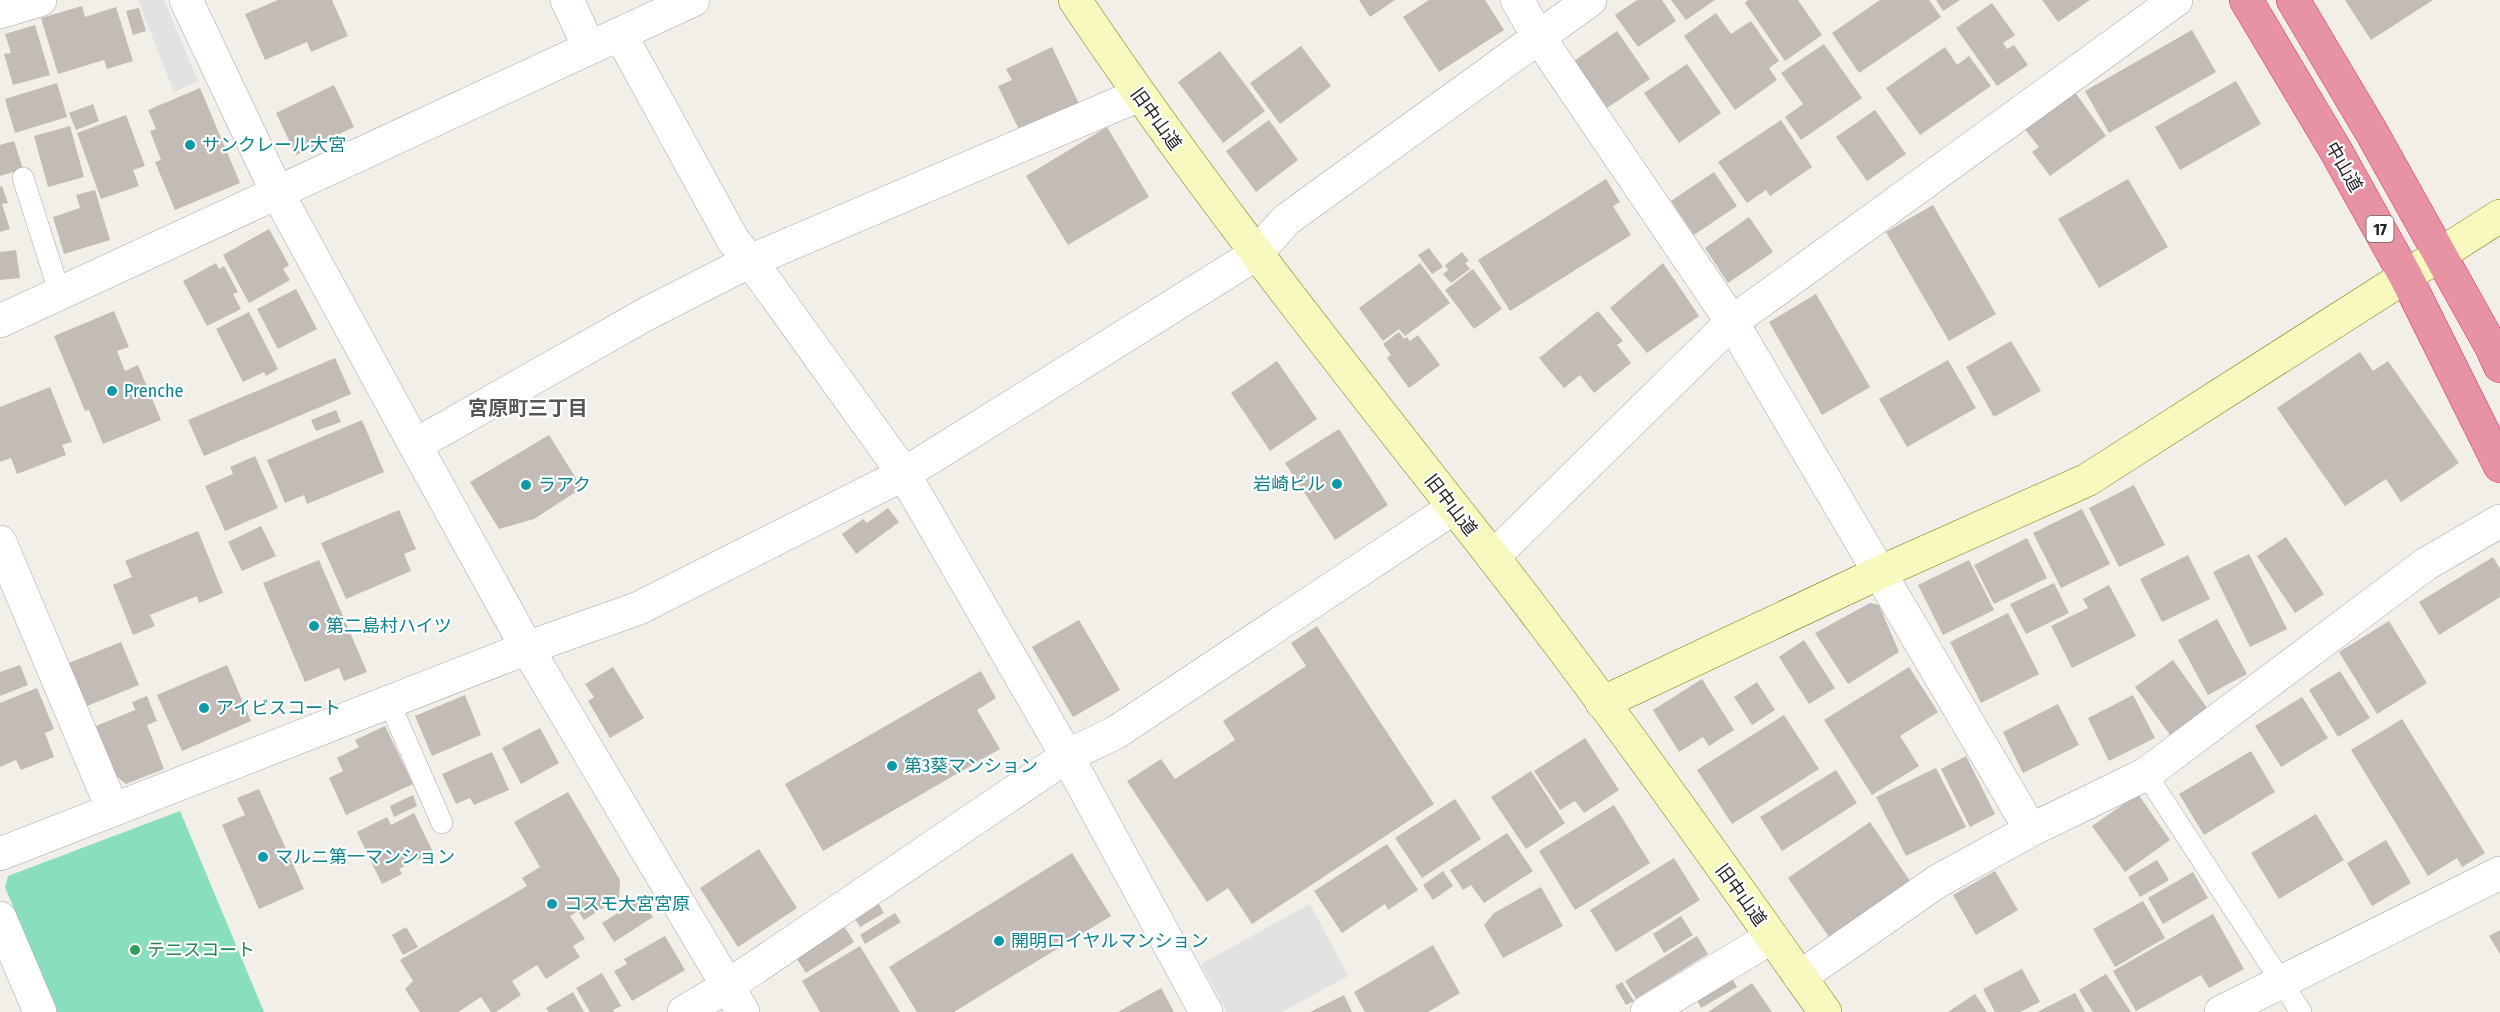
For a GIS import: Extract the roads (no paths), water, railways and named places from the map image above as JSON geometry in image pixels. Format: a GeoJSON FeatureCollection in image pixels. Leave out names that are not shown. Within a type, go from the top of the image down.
{"type":"FeatureCollection","features":[{"type":"Feature","properties":{"kind":"highway","name":"中山道"},"geometry":{"type":"LineString","coordinates":[[2246,0],[2336,151],[2406,277],[2500,466]]}},
{"type":"Feature","properties":{"kind":"highway","name":"17"},"geometry":{"type":"LineString","coordinates":[[2293,0],[2372,133],[2500,366]]}},
{"type":"Feature","properties":{"kind":"main road","name":"旧中山道"},"geometry":{"type":"LineString","coordinates":[[1075,0],[1139,95],[1256,254],[1493,557],[1602,702],[1825,1012]]}},
{"type":"Feature","properties":{"kind":"main road"},"geometry":{"type":"LineString","coordinates":[[1602,702],[1881,572],[2086,480],[2500,216]]}},
{"type":"Feature","properties":{"kind":"street"},"geometry":{"type":"LineString","coordinates":[[0,12],[40,0]]}},
{"type":"Feature","properties":{"kind":"street"},"geometry":{"type":"LineString","coordinates":[[186,0],[277,192],[415,445],[527,648],[736,999]]}},
{"type":"Feature","properties":{"kind":"street"},"geometry":{"type":"LineString","coordinates":[[567,0],[589,47]]}},
{"type":"Feature","properties":{"kind":"street"},"geometry":{"type":"LineString","coordinates":[[0,321],[693,0]]}},
{"type":"Feature","properties":{"kind":"street"},"geometry":{"type":"LineString","coordinates":[[1516,0],[1732,322],[2031,830]]}},
{"type":"Feature","properties":{"kind":"street"},"geometry":{"type":"LineString","coordinates":[[0,854],[527,648],[639,608],[904,474],[1256,254],[1286,220],[1590,0]]}},
{"type":"Feature","properties":{"kind":"street"},"geometry":{"type":"LineString","coordinates":[[1493,557],[1732,322],[2176,0]]}},
{"type":"Feature","properties":{"kind":"street"},"geometry":{"type":"LineString","coordinates":[[620,34],[733,240],[904,474],[1067,756],[1206,1012]]}},
{"type":"Feature","properties":{"kind":"street"},"geometry":{"type":"LineString","coordinates":[[415,445],[648,313],[750,261],[1139,95]]}},
{"type":"Feature","properties":{"kind":"street"},"geometry":{"type":"LineString","coordinates":[[684,1012],[736,999],[1067,756],[1115,733],[1453,508]]}},
{"type":"Feature","properties":{"kind":"street"},"geometry":{"type":"LineString","coordinates":[[1800,977],[1938,881],[2031,830],[2146,774],[2426,564],[2500,521]]}},
{"type":"Feature","properties":{"kind":"street"},"geometry":{"type":"LineString","coordinates":[[0,542],[113,810]]}},
{"type":"Feature","properties":{"kind":"street"},"geometry":{"type":"LineString","coordinates":[[2222,1012],[2500,873]]}},
{"type":"Feature","properties":{"kind":"street"},"geometry":{"type":"LineString","coordinates":[[0,918],[40,1012]]}},
{"type":"Feature","properties":{"kind":"street"},"geometry":{"type":"LineString","coordinates":[[1647,1012],[1772,937]]}},
{"type":"Feature","properties":{"kind":"lane"},"geometry":{"type":"LineString","coordinates":[[23,178],[60,294]]}},
{"type":"Feature","properties":{"kind":"lane"},"geometry":{"type":"LineString","coordinates":[[389,702],[442,823]]}},
{"type":"Feature","properties":{"kind":"lane"},"geometry":{"type":"LineString","coordinates":[[2146,774],[2301,1012]]}},
{"type":"Feature","properties":{"kind":"place","name":"サンクレール大宮"},"geometry":{"type":"Point","coordinates":[190,145]}},
{"type":"Feature","properties":{"kind":"place","name":"Prenche"},"geometry":{"type":"Point","coordinates":[112,391]}},
{"type":"Feature","properties":{"kind":"place","name":"岩崎ビル"},"geometry":{"type":"Point","coordinates":[1337,484]}},
{"type":"Feature","properties":{"kind":"place","name":"ラアク"},"geometry":{"type":"Point","coordinates":[526,485]}},
{"type":"Feature","properties":{"kind":"place","name":"第二島村ハイツ"},"geometry":{"type":"Point","coordinates":[314,626]}},
{"type":"Feature","properties":{"kind":"place","name":"アイビスコート"},"geometry":{"type":"Point","coordinates":[204,708]}},
{"type":"Feature","properties":{"kind":"place","name":"第3葵マンション"},"geometry":{"type":"Point","coordinates":[892,766]}},
{"type":"Feature","properties":{"kind":"place","name":"マルニ第一マンション"},"geometry":{"type":"Point","coordinates":[263,857]}},
{"type":"Feature","properties":{"kind":"place","name":"コスモ大宮宮原"},"geometry":{"type":"Point","coordinates":[552,904]}},
{"type":"Feature","properties":{"kind":"place","name":"開明ロイヤルマンション"},"geometry":{"type":"Point","coordinates":[999,941]}},
{"type":"Feature","properties":{"kind":"place","name":"テニスコート"},"geometry":{"type":"Point","coordinates":[135,950]}},
{"type":"Feature","properties":{"kind":"district","name":"宮原町三丁目"},"geometry":{"type":"Point","coordinates":[528,408]}}]}
